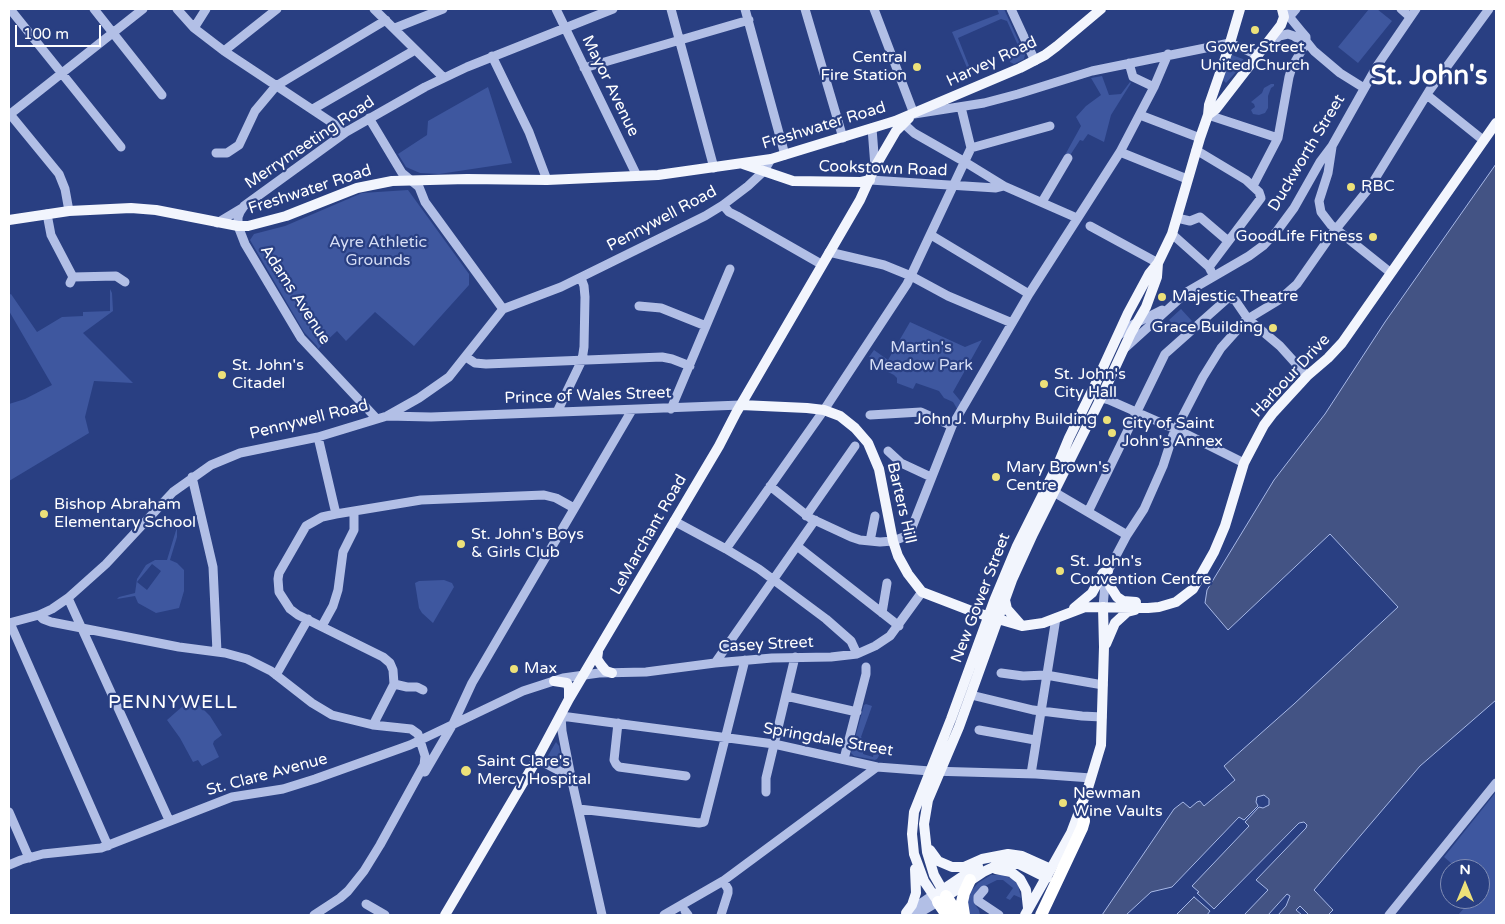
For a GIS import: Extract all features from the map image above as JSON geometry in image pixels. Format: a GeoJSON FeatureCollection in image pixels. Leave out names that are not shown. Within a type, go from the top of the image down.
{"type":"FeatureCollection","features":[{"type":"Feature","properties":{"kind":"highway"},"geometry":{"type":"LineString","coordinates":[[1041,915],[1054,873],[1082,828],[1084,821],[1082,804]]}},
{"type":"Feature","properties":{"kind":"highway"},"geometry":{"type":"LineString","coordinates":[[964,915],[962,902],[970,880]]}},
{"type":"Feature","properties":{"kind":"highway"},"geometry":{"type":"LineString","coordinates":[[940,896],[947,915]]}},
{"type":"Feature","properties":{"kind":"highway"},"geometry":{"type":"LineString","coordinates":[[940,896],[958,915]]}},
{"type":"Feature","properties":{"kind":"main road","name":"Harvey Road"},"geometry":{"type":"LineString","coordinates":[[914,114],[1035,61],[1057,46],[1101,9]]}},
{"type":"Feature","properties":{"kind":"main road"},"geometry":{"type":"LineString","coordinates":[[1158,263],[1172,234],[1208,115],[1209,105],[1240,9]]}},
{"type":"Feature","properties":{"kind":"main road"},"geometry":{"type":"LineString","coordinates":[[1208,115],[1216,109],[1284,21],[1285,12]]}},
{"type":"Feature","properties":{"kind":"main road"},"geometry":{"type":"LineString","coordinates":[[1218,80],[1222,88],[1232,87]]}},
{"type":"Feature","properties":{"kind":"main road","name":"Freshwater Road"},"geometry":{"type":"LineString","coordinates":[[9,220],[69,211],[108,208],[145,209],[238,226],[248,226],[272,220],[364,186],[392,182],[467,179],[547,180],[637,176],[673,174],[742,164],[786,155],[914,114]]}},
{"type":"Feature","properties":{"kind":"main road","name":"LeMarchant Road"},"geometry":{"type":"LineString","coordinates":[[445,915],[741,405],[896,131],[914,114]]}},
{"type":"Feature","properties":{"kind":"main road","name":"Harbour Drive"},"geometry":{"type":"LineString","coordinates":[[1073,611],[1090,606],[1158,607],[1182,599],[1193,589],[1202,576],[1218,544],[1244,463],[1258,434],[1268,419],[1307,376],[1339,347],[1496,123]]}},
{"type":"Feature","properties":{"kind":"main road","name":"Freshwater Road"},"geometry":{"type":"LineString","coordinates":[[742,164],[764,171]]}},
{"type":"Feature","properties":{"kind":"main road","name":"Cookstown Road"},"geometry":{"type":"LineString","coordinates":[[764,171],[793,181],[862,182],[870,180]]}},
{"type":"Feature","properties":{"kind":"main road","name":"New Gower Street"},"geometry":{"type":"LineString","coordinates":[[940,896],[924,881],[914,854],[912,834],[914,812],[958,729],[971,695],[993,618],[1005,599],[1090,396],[1128,313],[1149,274],[1158,263]]}},
{"type":"Feature","properties":{"kind":"main road","name":"New Gower Street"},"geometry":{"type":"LineString","coordinates":[[940,896],[925,843],[926,810],[935,771],[993,618],[1017,546],[1101,398],[1123,349],[1142,314],[1157,276],[1158,263]]}},
{"type":"Feature","properties":{"kind":"main road","name":"Barters Hill"},"geometry":{"type":"LineString","coordinates":[[741,405],[824,410],[840,416],[851,424],[864,437],[872,450],[881,478],[893,541],[903,567],[922,592],[945,602],[1022,626]]}},
{"type":"Feature","properties":{"kind":"main road"},"geometry":{"type":"LineString","coordinates":[[1005,599],[1007,609],[1022,626],[1042,623],[1073,611],[1076,606],[1092,594],[1103,573],[1107,572],[1112,590],[1120,599],[1150,602],[1158,607]]}},
{"type":"Feature","properties":{"kind":"main road"},"geometry":{"type":"LineString","coordinates":[[1082,804],[1101,745],[1104,647],[1103,607]]}},
{"type":"Feature","properties":{"kind":"main road"},"geometry":{"type":"LineString","coordinates":[[1104,647],[1112,628],[1118,620],[1127,612],[1138,608]]}},
{"type":"Feature","properties":{"kind":"main road"},"geometry":{"type":"LineString","coordinates":[[598,652],[597,659],[601,665],[606,670],[612,672]]}},
{"type":"Feature","properties":{"kind":"main road"},"geometry":{"type":"LineString","coordinates":[[554,681],[567,683],[569,700]]}},
{"type":"Feature","properties":{"kind":"main road"},"geometry":{"type":"LineString","coordinates":[[925,843],[938,861],[952,867],[964,867],[982,859],[1004,854],[1015,854],[1027,858],[1054,873]]}},
{"type":"Feature","properties":{"kind":"main road"},"geometry":{"type":"LineString","coordinates":[[909,915],[916,892],[914,854]]}},
{"type":"Feature","properties":{"kind":"main road"},"geometry":{"type":"LineString","coordinates":[[940,896],[994,857]]}},
{"type":"Feature","properties":{"kind":"main road"},"geometry":{"type":"LineString","coordinates":[[940,896],[1000,864],[1018,864],[1054,873]]}},
{"type":"Feature","properties":{"kind":"main road"},"geometry":{"type":"LineString","coordinates":[[987,870],[1005,870],[1016,875],[1026,890],[1027,912]]}},
{"type":"Feature","properties":{"kind":"main road"},"geometry":{"type":"LineString","coordinates":[[1027,912],[1054,873]]}},
{"type":"Feature","properties":{"kind":"street"},"geometry":{"type":"LineString","coordinates":[[10,9],[120,147]]}},
{"type":"Feature","properties":{"kind":"street"},"geometry":{"type":"LineString","coordinates":[[94,9],[162,95]]}},
{"type":"Feature","properties":{"kind":"street"},"geometry":{"type":"LineString","coordinates":[[69,211],[67,196],[58,174],[9,114],[143,9]]}},
{"type":"Feature","properties":{"kind":"street"},"geometry":{"type":"LineString","coordinates":[[177,9],[194,28],[224,50],[346,132]]}},
{"type":"Feature","properties":{"kind":"street"},"geometry":{"type":"LineString","coordinates":[[194,28],[206,9]]}},
{"type":"Feature","properties":{"kind":"street"},"geometry":{"type":"LineString","coordinates":[[374,9],[443,77]]}},
{"type":"Feature","properties":{"kind":"street"},"geometry":{"type":"LineString","coordinates":[[395,28],[443,9]]}},
{"type":"Feature","properties":{"kind":"street","name":"Mayor Avenue"},"geometry":{"type":"LineString","coordinates":[[556,9],[637,176]]}},
{"type":"Feature","properties":{"kind":"street","name":"Merrymeeting Road"},"geometry":{"type":"LineString","coordinates":[[217,222],[244,206],[346,132],[443,77],[613,9]]}},
{"type":"Feature","properties":{"kind":"street"},"geometry":{"type":"LineString","coordinates":[[671,9],[714,168]]}},
{"type":"Feature","properties":{"kind":"street"},"geometry":{"type":"LineString","coordinates":[[746,9],[786,155]]}},
{"type":"Feature","properties":{"kind":"street"},"geometry":{"type":"LineString","coordinates":[[805,9],[842,138]]}},
{"type":"Feature","properties":{"kind":"street"},"geometry":{"type":"LineString","coordinates":[[874,9],[914,114],[960,108],[1018,94],[1076,75],[1230,42],[1258,55]]}},
{"type":"Feature","properties":{"kind":"street"},"geometry":{"type":"LineString","coordinates":[[1011,9],[1035,61]]}},
{"type":"Feature","properties":{"kind":"street"},"geometry":{"type":"LineString","coordinates":[[1253,186],[1278,138],[1289,77],[1298,56],[1307,43],[1306,37],[1285,12],[1296,9]]}},
{"type":"Feature","properties":{"kind":"street"},"geometry":{"type":"LineString","coordinates":[[1400,9],[1410,17]]}},
{"type":"Feature","properties":{"kind":"street","name":"Duckworth Street"},"geometry":{"type":"LineString","coordinates":[[1119,335],[1172,303],[1212,271],[1257,250],[1277,231],[1294,208],[1320,162],[1332,146],[1364,88],[1416,9]]}},
{"type":"Feature","properties":{"kind":"street"},"geometry":{"type":"LineString","coordinates":[[1103,607],[1107,572],[1151,496],[1176,430],[1203,377],[1221,348],[1248,319],[1279,300],[1290,291],[1304,274],[1380,172],[1427,95],[1489,9]]}},
{"type":"Feature","properties":{"kind":"street"},"geometry":{"type":"LineString","coordinates":[[224,50],[273,10]]}},
{"type":"Feature","properties":{"kind":"street"},"geometry":{"type":"LineString","coordinates":[[216,153],[227,153],[238,145],[254,111],[276,86],[386,20]]}},
{"type":"Feature","properties":{"kind":"street"},"geometry":{"type":"LineString","coordinates":[[584,68],[749,20]]}},
{"type":"Feature","properties":{"kind":"street"},"geometry":{"type":"LineString","coordinates":[[1268,42],[1273,42],[1279,36],[1288,34],[1294,36],[1307,43],[1340,73],[1364,88]]}},
{"type":"Feature","properties":{"kind":"street"},"geometry":{"type":"LineString","coordinates":[[312,109],[415,50]]}},
{"type":"Feature","properties":{"kind":"street"},"geometry":{"type":"LineString","coordinates":[[770,486],[806,516],[850,537],[870,541],[893,541],[906,538],[912,531],[952,426],[1029,294],[1120,152],[1154,87],[1168,54]]}},
{"type":"Feature","properties":{"kind":"street"},"geometry":{"type":"LineString","coordinates":[[492,56],[529,132],[547,180]]}},
{"type":"Feature","properties":{"kind":"street"},"geometry":{"type":"LineString","coordinates":[[1129,63],[1133,77],[1154,87]]}},
{"type":"Feature","properties":{"kind":"street"},"geometry":{"type":"LineString","coordinates":[[1427,95],[1483,140]]}},
{"type":"Feature","properties":{"kind":"street"},"geometry":{"type":"LineString","coordinates":[[726,549],[824,410],[881,325],[911,276],[971,148],[960,108]]}},
{"type":"Feature","properties":{"kind":"street"},"geometry":{"type":"LineString","coordinates":[[1140,115],[1200,138]]}},
{"type":"Feature","properties":{"kind":"street"},"geometry":{"type":"LineString","coordinates":[[1208,115],[1278,138]]}},
{"type":"Feature","properties":{"kind":"street"},"geometry":{"type":"LineString","coordinates":[[369,118],[402,173],[419,187],[425,202],[503,309]]}},
{"type":"Feature","properties":{"kind":"street"},"geometry":{"type":"LineString","coordinates":[[903,123],[920,137],[1004,186],[1077,218]]}},
{"type":"Feature","properties":{"kind":"street"},"geometry":{"type":"LineString","coordinates":[[971,148],[1050,126]]}},
{"type":"Feature","properties":{"kind":"street"},"geometry":{"type":"LineString","coordinates":[[872,128],[876,167]]}},
{"type":"Feature","properties":{"kind":"street"},"geometry":{"type":"LineString","coordinates":[[1332,146],[1320,204],[1324,216],[1336,230],[1391,273]]}},
{"type":"Feature","properties":{"kind":"street"},"geometry":{"type":"LineString","coordinates":[[1172,234],[1212,271],[1228,241],[1261,198],[1259,192],[1253,186],[1196,150]]}},
{"type":"Feature","properties":{"kind":"street"},"geometry":{"type":"LineString","coordinates":[[1120,152],[1187,180]]}},
{"type":"Feature","properties":{"kind":"street"},"geometry":{"type":"LineString","coordinates":[[1042,202],[1068,158]]}},
{"type":"Feature","properties":{"kind":"street","name":"Pennywell Road"},"geometry":{"type":"LineString","coordinates":[[9,623],[39,615],[68,598],[106,564],[166,499],[210,465],[240,453],[318,436],[387,416],[449,377],[503,309],[555,290],[705,216],[723,205],[764,171],[771,159]]}},
{"type":"Feature","properties":{"kind":"street","name":"Cookstown Road"},"geometry":{"type":"LineString","coordinates":[[870,180],[996,188],[1004,186]]}},
{"type":"Feature","properties":{"kind":"street"},"geometry":{"type":"LineString","coordinates":[[723,205],[729,212],[822,264]]}},
{"type":"Feature","properties":{"kind":"street","name":"Merrymeeting Road"},"geometry":{"type":"LineString","coordinates":[[238,226],[238,217],[244,206]]}},
{"type":"Feature","properties":{"kind":"street"},"geometry":{"type":"LineString","coordinates":[[47,214],[51,235],[72,280],[116,276],[125,282]]}},
{"type":"Feature","properties":{"kind":"street"},"geometry":{"type":"LineString","coordinates":[[1177,218],[1190,221],[1198,216],[1203,218],[1228,241]]}},
{"type":"Feature","properties":{"kind":"street","name":"Adams Avenue"},"geometry":{"type":"LineString","coordinates":[[238,226],[246,244],[301,338],[376,418]]}},
{"type":"Feature","properties":{"kind":"street"},"geometry":{"type":"LineString","coordinates":[[1090,226],[1158,263]]}},
{"type":"Feature","properties":{"kind":"street"},"geometry":{"type":"LineString","coordinates":[[931,235],[1029,294]]}},
{"type":"Feature","properties":{"kind":"street"},"geometry":{"type":"LineString","coordinates":[[829,252],[872,261],[911,276],[948,296],[1012,323]]}},
{"type":"Feature","properties":{"kind":"street"},"geometry":{"type":"LineString","coordinates":[[671,409],[730,269]]}},
{"type":"Feature","properties":{"kind":"street"},"geometry":{"type":"LineString","coordinates":[[557,412],[582,360],[585,297],[581,278]]}},
{"type":"Feature","properties":{"kind":"street"},"geometry":{"type":"LineString","coordinates":[[1088,512],[1165,354],[1228,298],[1233,298],[1248,319],[1280,346],[1307,376]]}},
{"type":"Feature","properties":{"kind":"street","name":"Duckworth Street"},"geometry":{"type":"LineString","coordinates":[[1123,349],[1172,303]]}},
{"type":"Feature","properties":{"kind":"street"},"geometry":{"type":"LineString","coordinates":[[639,306],[661,308],[706,326]]}},
{"type":"Feature","properties":{"kind":"street"},"geometry":{"type":"LineString","coordinates":[[466,357],[475,363],[486,364],[662,357],[690,366]]}},
{"type":"Feature","properties":{"kind":"street"},"geometry":{"type":"LineString","coordinates":[[1090,396],[1109,400],[1244,463]]}},
{"type":"Feature","properties":{"kind":"street"},"geometry":{"type":"LineString","coordinates":[[412,401],[421,413],[436,417]]}},
{"type":"Feature","properties":{"kind":"street","name":"Prince of Wales Street"},"geometry":{"type":"LineString","coordinates":[[387,416],[436,417],[741,405]]}},
{"type":"Feature","properties":{"kind":"street"},"geometry":{"type":"LineString","coordinates":[[420,775],[426,771],[453,724],[472,683],[632,410]]}},
{"type":"Feature","properties":{"kind":"street"},"geometry":{"type":"LineString","coordinates":[[870,415],[921,412],[952,426]]}},
{"type":"Feature","properties":{"kind":"street"},"geometry":{"type":"LineString","coordinates":[[318,436],[336,514]]}},
{"type":"Feature","properties":{"kind":"street"},"geometry":{"type":"LineString","coordinates":[[806,516],[855,446]]}},
{"type":"Feature","properties":{"kind":"street"},"geometry":{"type":"LineString","coordinates":[[888,452],[901,463],[931,477]]}},
{"type":"Feature","properties":{"kind":"street"},"geometry":{"type":"LineString","coordinates":[[192,478],[212,563],[217,652]]}},
{"type":"Feature","properties":{"kind":"street"},"geometry":{"type":"LineString","coordinates":[[1051,487],[1127,535]]}},
{"type":"Feature","properties":{"kind":"street"},"geometry":{"type":"LineString","coordinates":[[373,726],[394,684],[393,670],[390,663],[383,657],[290,609],[279,592],[279,573],[306,526],[322,517],[421,500],[544,495],[556,498],[574,508]]}},
{"type":"Feature","properties":{"kind":"street"},"geometry":{"type":"LineString","coordinates":[[322,626],[333,606],[338,590],[343,552],[354,530],[354,511]]}},
{"type":"Feature","properties":{"kind":"street"},"geometry":{"type":"LineString","coordinates":[[870,541],[875,516]]}},
{"type":"Feature","properties":{"kind":"street"},"geometry":{"type":"LineString","coordinates":[[715,662],[815,520]]}},
{"type":"Feature","properties":{"kind":"street"},"geometry":{"type":"LineString","coordinates":[[674,521],[726,549],[773,579],[840,631],[854,645],[857,654]]}},
{"type":"Feature","properties":{"kind":"street"},"geometry":{"type":"LineString","coordinates":[[797,546],[899,626]]}},
{"type":"Feature","properties":{"kind":"street"},"geometry":{"type":"LineString","coordinates":[[882,613],[887,583]]}},
{"type":"Feature","properties":{"kind":"street","name":"Casey Street"},"geometry":{"type":"LineString","coordinates":[[584,675],[612,672],[646,672],[715,662],[795,657],[831,657],[857,654],[881,643],[899,626],[922,592]]}},
{"type":"Feature","properties":{"kind":"street"},"geometry":{"type":"LineString","coordinates":[[68,598],[169,820]]}},
{"type":"Feature","properties":{"kind":"street"},"geometry":{"type":"LineString","coordinates":[[39,615],[51,622],[179,647],[217,652],[252,661],[276,675],[321,709],[332,715],[373,726],[411,729],[418,734],[425,756],[420,775],[356,882],[340,898],[314,915]]}},
{"type":"Feature","properties":{"kind":"street"},"geometry":{"type":"LineString","coordinates":[[1031,774],[1056,618]]}},
{"type":"Feature","properties":{"kind":"street"},"geometry":{"type":"LineString","coordinates":[[276,675],[308,619]]}},
{"type":"Feature","properties":{"kind":"street"},"geometry":{"type":"LineString","coordinates":[[9,623],[108,846]]}},
{"type":"Feature","properties":{"kind":"street"},"geometry":{"type":"LineString","coordinates":[[766,792],[766,778],[795,657]]}},
{"type":"Feature","properties":{"kind":"street"},"geometry":{"type":"LineString","coordinates":[[579,809],[702,823],[705,819],[745,660]]}},
{"type":"Feature","properties":{"kind":"street"},"geometry":{"type":"LineString","coordinates":[[844,759],[857,712],[866,668]]}},
{"type":"Feature","properties":{"kind":"street"},"geometry":{"type":"LineString","coordinates":[[1001,673],[1023,676],[1046,675],[1102,686]]}},
{"type":"Feature","properties":{"kind":"street","name":"St. Clare Avenue"},"geometry":{"type":"LineString","coordinates":[[9,865],[52,853],[108,846],[169,820],[232,797],[283,789],[300,784],[390,753],[523,691],[554,681],[584,675]]}},
{"type":"Feature","properties":{"kind":"street"},"geometry":{"type":"LineString","coordinates":[[394,684],[407,688],[417,687],[423,690]]}},
{"type":"Feature","properties":{"kind":"street"},"geometry":{"type":"LineString","coordinates":[[971,695],[1041,710],[1102,717]]}},
{"type":"Feature","properties":{"kind":"street"},"geometry":{"type":"LineString","coordinates":[[786,696],[857,712]]}},
{"type":"Feature","properties":{"kind":"street"},"geometry":{"type":"LineString","coordinates":[[561,716],[571,777],[602,915]]}},
{"type":"Feature","properties":{"kind":"street","name":"Springdale Street"},"geometry":{"type":"LineString","coordinates":[[561,716],[774,744],[877,766],[935,771],[1091,778]]}},
{"type":"Feature","properties":{"kind":"street"},"geometry":{"type":"LineString","coordinates":[[618,724],[614,760],[619,767],[682,777]]}},
{"type":"Feature","properties":{"kind":"street"},"geometry":{"type":"LineString","coordinates":[[979,730],[1036,740]]}},
{"type":"Feature","properties":{"kind":"street"},"geometry":{"type":"LineString","coordinates":[[537,759],[571,777]]}},
{"type":"Feature","properties":{"kind":"street"},"geometry":{"type":"LineString","coordinates":[[664,915],[722,881],[877,766]]}},
{"type":"Feature","properties":{"kind":"street"},"geometry":{"type":"LineString","coordinates":[[1389,915],[1496,783]]}},
{"type":"Feature","properties":{"kind":"street"},"geometry":{"type":"LineString","coordinates":[[9,812],[29,858]]}},
{"type":"Feature","properties":{"kind":"street"},"geometry":{"type":"LineString","coordinates":[[721,915],[728,893],[728,889],[722,881]]}},
{"type":"Feature","properties":{"kind":"street"},"geometry":{"type":"LineString","coordinates":[[984,890],[978,897],[978,901],[999,915]]}},
{"type":"Feature","properties":{"kind":"street"},"geometry":{"type":"LineString","coordinates":[[909,915],[940,896]]}},
{"type":"Feature","properties":{"kind":"street"},"geometry":{"type":"LineString","coordinates":[[366,904],[385,915]]}},
{"type":"Feature","properties":{"kind":"green space"},"geometry":{"type":"Polygon","coordinates":[[[997,9],[1004,9],[1025,55],[1024,59],[1014,64],[1010,62],[1011,57],[1021,52],[1007,21],[1001,19],[958,38],[971,71],[968,70],[952,32],[999,14],[997,9]]]}},
{"type":"Feature","properties":{"kind":"green space"},"geometry":{"type":"Polygon","coordinates":[[[1369,9],[1377,9],[1392,21],[1358,63],[1338,47],[1369,9]]]}},
{"type":"Feature","properties":{"kind":"green space"},"geometry":{"type":"Polygon","coordinates":[[[1232,55],[1243,59],[1245,62],[1226,83],[1223,80],[1232,55]]]}},
{"type":"Feature","properties":{"kind":"green space"},"geometry":{"type":"Polygon","coordinates":[[[1102,76],[1109,95],[1121,94],[1131,83],[1111,115],[1104,142],[1088,134],[1083,141],[1080,140],[1069,157],[1065,155],[1081,126],[1076,117],[1086,106],[1101,95],[1091,78],[1102,76]]]}},
{"type":"Feature","properties":{"kind":"green space"},"geometry":{"type":"Polygon","coordinates":[[[1274,84],[1274,86],[1271,88],[1268,96],[1268,108],[1265,113],[1253,114],[1251,110],[1255,107],[1251,102],[1262,93],[1264,88],[1274,84]]]}},
{"type":"Feature","properties":{"kind":"green space"},"geometry":{"type":"Polygon","coordinates":[[[488,87],[512,163],[439,174],[420,173],[406,167],[398,154],[427,135],[428,121],[488,87]]]}},
{"type":"Feature","properties":{"kind":"green space","name":"Ayre Athletic Grounds"},"geometry":{"type":"Polygon","coordinates":[[[408,190],[469,274],[469,285],[414,346],[375,312],[346,341],[337,331],[318,349],[304,332],[250,240],[254,234],[285,226],[362,193],[408,190]]]}},
{"type":"Feature","properties":{"kind":"green space"},"geometry":{"type":"Polygon","coordinates":[[[110,289],[113,311],[83,333],[133,383],[94,381],[85,417],[89,433],[9,481],[9,404],[25,399],[52,385],[9,311],[9,295],[11,294],[37,332],[62,317],[83,316],[83,312],[110,311],[110,289]]]}},
{"type":"Feature","properties":{"kind":"green space"},"geometry":{"type":"Polygon","coordinates":[[[1181,309],[1192,321],[1180,332],[1169,320],[1181,309]]]}},
{"type":"Feature","properties":{"kind":"green space","name":"Martin's Meadow Park"},"geometry":{"type":"Polygon","coordinates":[[[910,322],[965,347],[982,340],[953,392],[963,404],[959,412],[953,402],[944,398],[939,391],[916,383],[913,389],[897,383],[897,378],[894,375],[886,371],[880,363],[869,357],[874,350],[888,360],[910,322]]]}},
{"type":"Feature","properties":{"kind":"green space"},"geometry":{"type":"Polygon","coordinates":[[[177,527],[177,537],[170,560],[177,563],[184,570],[184,591],[179,608],[156,613],[138,603],[135,596],[117,599],[135,593],[137,579],[146,565],[155,560],[167,560],[177,527]],[[152,564],[137,582],[147,590],[161,571],[152,564]]]}},
{"type":"Feature","properties":{"kind":"green space"},"geometry":{"type":"Polygon","coordinates":[[[444,580],[452,583],[454,587],[433,623],[419,608],[415,583],[419,581],[444,580]]]}},
{"type":"Feature","properties":{"kind":"green space"},"geometry":{"type":"Polygon","coordinates":[[[192,698],[210,716],[222,735],[213,744],[219,757],[202,766],[198,760],[193,762],[180,738],[167,720],[192,698]]]}},
{"type":"Feature","properties":{"kind":"green space"},"geometry":{"type":"Polygon","coordinates":[[[864,705],[872,706],[861,737],[865,742],[863,754],[873,757],[874,752],[880,754],[875,760],[854,756],[851,753],[864,705]]]}},
{"type":"Feature","properties":{"kind":"green space"},"geometry":{"type":"Polygon","coordinates":[[[556,742],[559,746],[563,770],[546,759],[556,742]]]}},
{"type":"Feature","properties":{"kind":"green space"},"geometry":{"type":"Polygon","coordinates":[[[1496,792],[1496,915],[1458,915],[1463,909],[1490,909],[1490,859],[1446,859],[1444,857],[1496,792]]]}},
{"type":"Feature","properties":{"kind":"green space"},"geometry":{"type":"Polygon","coordinates":[[[991,875],[1002,875],[1013,879],[1018,885],[1021,898],[1014,895],[1010,900],[1006,898],[1013,888],[1003,880],[997,880],[981,888],[974,897],[974,903],[980,915],[968,915],[967,902],[972,890],[978,883],[991,875]]]}},
{"type":"Feature","properties":{"kind":"shaded area"},"geometry":{"type":"Polygon","coordinates":[[[1496,164],[1496,700],[1420,766],[1314,890],[1333,910],[1328,915],[1309,915],[1300,906],[1296,910],[1302,915],[1278,915],[1286,906],[1290,896],[1287,894],[1268,915],[1244,915],[1268,890],[1256,880],[1306,828],[1307,825],[1304,822],[1299,823],[1214,909],[1192,886],[1249,826],[1245,822],[1259,807],[1263,808],[1269,805],[1269,799],[1264,795],[1257,797],[1256,802],[1258,806],[1244,820],[1239,817],[1172,887],[1151,892],[1126,915],[1102,915],[1174,809],[1183,802],[1190,808],[1200,801],[1204,806],[1235,780],[1224,766],[1398,607],[1330,534],[1228,630],[1205,603],[1207,590],[1274,480],[1325,414],[1385,322],[1496,164]]]}},
{"type":"Feature","properties":{"kind":"shaded area"},"geometry":{"type":"Polygon","coordinates":[[[1194,897],[1210,911],[1207,915],[1176,915],[1194,897]]]}},
{"type":"Feature","properties":{"kind":"place","name":"Gower Street United Church"},"geometry":{"type":"Point","coordinates":[1255,30]}},
{"type":"Feature","properties":{"kind":"place","name":"Central Fire Station"},"geometry":{"type":"Point","coordinates":[917,67]}},
{"type":"Feature","properties":{"kind":"place","name":"RBC"},"geometry":{"type":"Point","coordinates":[1351,187]}},
{"type":"Feature","properties":{"kind":"place","name":"GoodLife Fitness"},"geometry":{"type":"Point","coordinates":[1373,237]}},
{"type":"Feature","properties":{"kind":"place","name":"Majestic Theatre"},"geometry":{"type":"Point","coordinates":[1162,297]}},
{"type":"Feature","properties":{"kind":"place","name":"Grace Building"},"geometry":{"type":"Point","coordinates":[1273,328]}},
{"type":"Feature","properties":{"kind":"place","name":"St. John's Citadel"},"geometry":{"type":"Point","coordinates":[222,375]}},
{"type":"Feature","properties":{"kind":"place","name":"St. John's City Hall"},"geometry":{"type":"Point","coordinates":[1044,384]}},
{"type":"Feature","properties":{"kind":"place","name":"John J. Murphy Building"},"geometry":{"type":"Point","coordinates":[1107,420]}},
{"type":"Feature","properties":{"kind":"place","name":"City of Saint John's Annex"},"geometry":{"type":"Point","coordinates":[1112,433]}},
{"type":"Feature","properties":{"kind":"place","name":"Mary Brown's Centre"},"geometry":{"type":"Point","coordinates":[996,477]}},
{"type":"Feature","properties":{"kind":"place","name":"Bishop Abraham Elementary School"},"geometry":{"type":"Point","coordinates":[44,514]}},
{"type":"Feature","properties":{"kind":"place","name":"St. John's Boys & Girls Club"},"geometry":{"type":"Point","coordinates":[461,544]}},
{"type":"Feature","properties":{"kind":"place","name":"St. John's Convention Centre"},"geometry":{"type":"Point","coordinates":[1060,571]}},
{"type":"Feature","properties":{"kind":"place","name":"Max"},"geometry":{"type":"Point","coordinates":[514,669]}},
{"type":"Feature","properties":{"kind":"place","name":"Saint Clare's Mercy Hospital"},"geometry":{"type":"Point","coordinates":[466,771]}},
{"type":"Feature","properties":{"kind":"place","name":"Newman Wine Vaults"},"geometry":{"type":"Point","coordinates":[1063,803]}},
{"type":"Feature","properties":{"kind":"district","name":"St. John's"},"geometry":{"type":"Point","coordinates":[1429,77]}},
{"type":"Feature","properties":{"kind":"district","name":"PENNYWELL"},"geometry":{"type":"Point","coordinates":[173,703]}}]}
